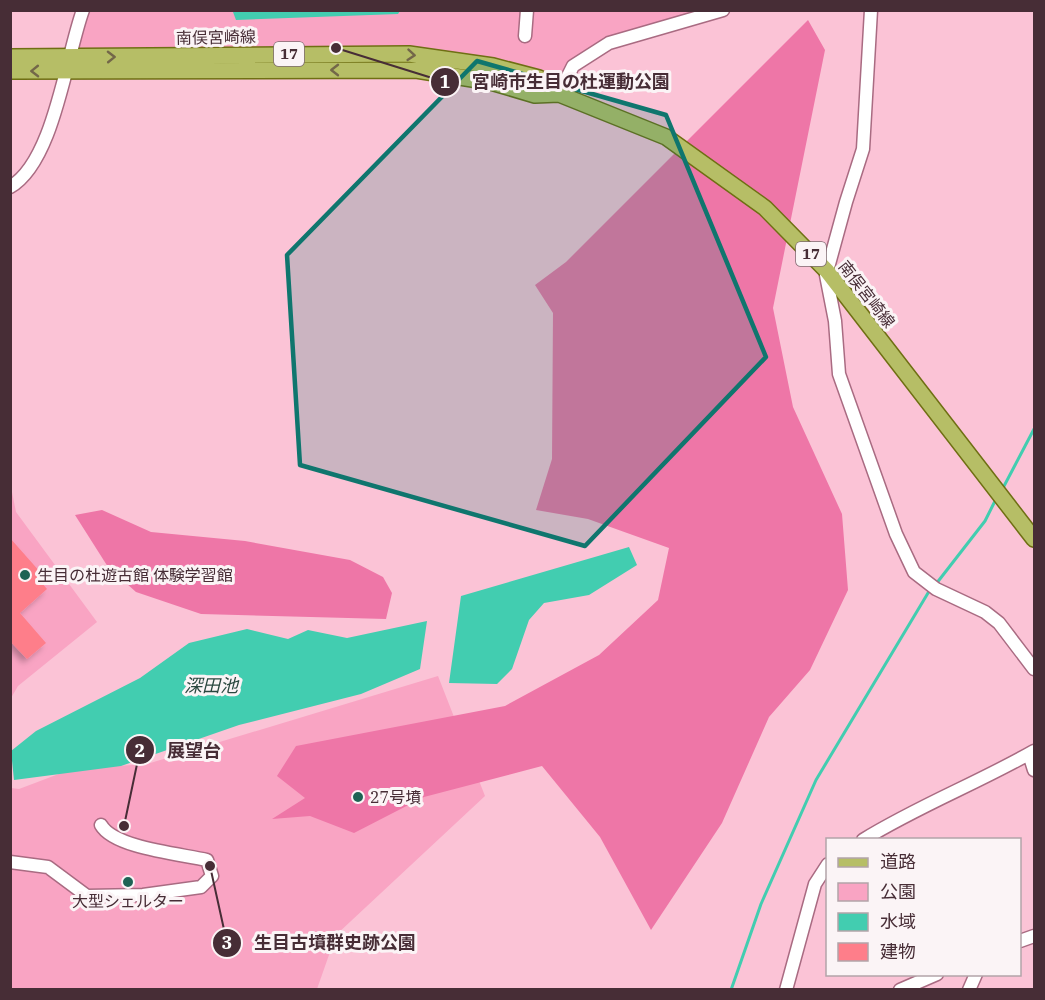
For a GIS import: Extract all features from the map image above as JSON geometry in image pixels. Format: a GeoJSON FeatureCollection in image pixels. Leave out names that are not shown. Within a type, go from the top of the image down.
{"type":"FeatureCollection","features":[{"type":"Feature","properties":{"kind":"main road","name":"南俣宮崎線"},"geometry":{"type":"LineString","coordinates":[[10,71],[68,64],[409,54],[502,68],[539,78],[559,94],[666,137],[765,208],[827,272],[999,492],[1013,514],[1035,539]]}},
{"type":"Feature","properties":{"kind":"main road","name":"南俣宮崎線"},"geometry":{"type":"LineString","coordinates":[[10,57],[68,64]]}},
{"type":"Feature","properties":{"kind":"street"},"geometry":{"type":"LineString","coordinates":[[10,187],[19,182],[47,138],[82,10]]}},
{"type":"Feature","properties":{"kind":"street"},"geometry":{"type":"LineString","coordinates":[[525,36],[527,10]]}},
{"type":"Feature","properties":{"kind":"street"},"geometry":{"type":"LineString","coordinates":[[559,94],[573,66],[609,43],[723,10]]}},
{"type":"Feature","properties":{"kind":"street"},"geometry":{"type":"LineString","coordinates":[[871,10],[863,149],[827,272],[839,374],[905,557],[923,580],[985,612],[999,623],[1035,669]]}},
{"type":"Feature","properties":{"kind":"street"},"geometry":{"type":"LineString","coordinates":[[866,838],[912,810],[979,781],[1032,753],[1035,770]]}},
{"type":"Feature","properties":{"kind":"street"},"geometry":{"type":"LineString","coordinates":[[10,862],[48,867],[87,896],[143,895],[201,888],[212,876],[207,860],[135,846],[105,832],[101,825]]}},
{"type":"Feature","properties":{"kind":"street"},"geometry":{"type":"LineString","coordinates":[[786,990],[815,884],[826,867]]}},
{"type":"Feature","properties":{"kind":"street"},"geometry":{"type":"LineString","coordinates":[[900,990],[935,976]]}},
{"type":"Feature","properties":{"kind":"street"},"geometry":{"type":"LineString","coordinates":[[969,990],[976,976]]}},
{"type":"Feature","properties":{"kind":"highlighted area"},"geometry":{"type":"Polygon","coordinates":[[[477,61],[666,115],[766,357],[585,546],[300,465],[287,255],[477,61]]]}},
{"type":"Feature","properties":{"kind":"green space"},"geometry":{"type":"Polygon","coordinates":[[[83,11],[723,11],[609,43],[573,66],[565,82],[409,54],[69,57],[83,11]]]}},
{"type":"Feature","properties":{"kind":"green space"},"geometry":{"type":"Polygon","coordinates":[[[10,482],[16,512],[97,622],[18,686],[11,698],[10,482]]]}},
{"type":"Feature","properties":{"kind":"green space"},"geometry":{"type":"Polygon","coordinates":[[[438,676],[485,796],[336,935],[317,989],[11,990],[11,788],[19,789],[72,769],[147,764],[438,676]]]}},
{"type":"Feature","properties":{"kind":"shaded area"},"geometry":{"type":"Polygon","coordinates":[[[808,20],[825,50],[773,308],[793,407],[842,514],[848,590],[810,670],[769,717],[722,823],[651,930],[600,837],[542,766],[424,797],[354,833],[310,816],[272,819],[305,798],[277,776],[296,746],[505,706],[599,655],[658,600],[669,548],[588,519],[536,510],[552,459],[553,313],[535,285],[566,262],[808,20]]]}},
{"type":"Feature","properties":{"kind":"shaded area"},"geometry":{"type":"Polygon","coordinates":[[[102,510],[151,532],[245,541],[350,560],[383,577],[392,593],[386,619],[201,614],[136,592],[108,567],[75,515],[102,510]]]}},
{"type":"Feature","properties":{"kind":"water"},"geometry":{"type":"Polygon","coordinates":[[[236,10],[400,11],[398,14],[236,20],[233,12],[236,10]]]}},
{"type":"Feature","properties":{"kind":"water"},"geometry":{"type":"Polygon","coordinates":[[[629,547],[637,565],[589,595],[544,603],[529,620],[512,669],[497,684],[449,683],[461,596],[629,547]]]}},
{"type":"Feature","properties":{"kind":"water","name":"深田池"},"geometry":{"type":"Polygon","coordinates":[[[427,621],[420,669],[361,694],[239,725],[121,766],[14,780],[11,751],[36,731],[140,678],[189,643],[247,629],[288,639],[308,630],[347,638],[427,621]]]}},
{"type":"Feature","properties":{"kind":"building"},"geometry":{"type":"Polygon","coordinates":[[[10,538],[41,573],[37,577],[47,589],[20,613],[46,643],[27,659],[10,641],[10,538]]]}},
{"type":"Feature","properties":{"kind":"waterway"},"geometry":{"type":"LineString","coordinates":[[1003,488],[1034,429]]}},
{"type":"Feature","properties":{"kind":"waterway"},"geometry":{"type":"LineString","coordinates":[[936,584],[985,521],[996,499]]}},
{"type":"Feature","properties":{"kind":"waterway"},"geometry":{"type":"LineString","coordinates":[[731,990],[761,904],[816,780],[931,588]]}},
{"type":"Feature","properties":{"kind":"place","name":"宮崎市生目の杜運動公園"},"geometry":{"type":"Point","coordinates":[336,48]}},
{"type":"Feature","properties":{"kind":"place","name":"生目の杜遊古館 体験学習館"},"geometry":{"type":"Point","coordinates":[25,575]}},
{"type":"Feature","properties":{"kind":"place","name":"27号墳"},"geometry":{"type":"Point","coordinates":[358,797]}},
{"type":"Feature","properties":{"kind":"place","name":"展望台"},"geometry":{"type":"Point","coordinates":[124,826]}},
{"type":"Feature","properties":{"kind":"place","name":"生目古墳群史跡公園"},"geometry":{"type":"Point","coordinates":[210,866]}},
{"type":"Feature","properties":{"kind":"place","name":"大型シェルター"},"geometry":{"type":"Point","coordinates":[128,882]}}]}
